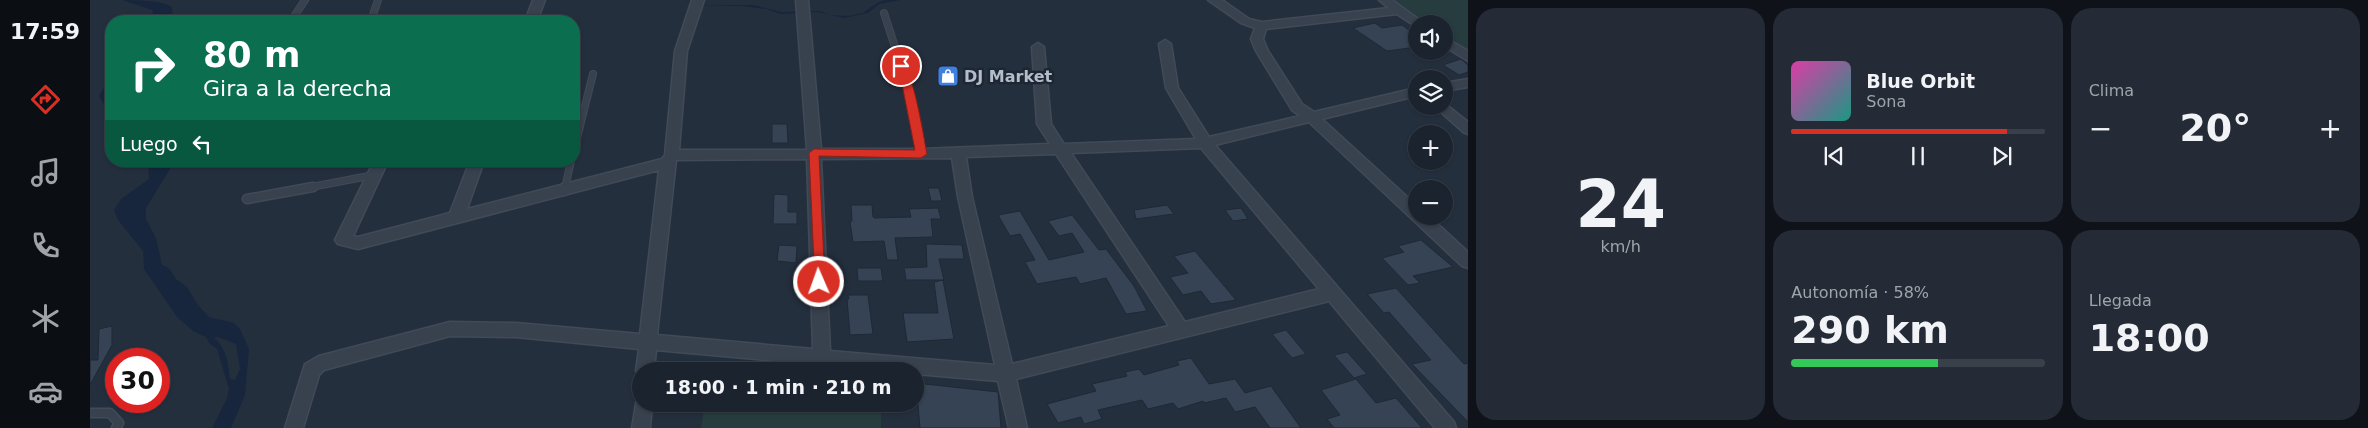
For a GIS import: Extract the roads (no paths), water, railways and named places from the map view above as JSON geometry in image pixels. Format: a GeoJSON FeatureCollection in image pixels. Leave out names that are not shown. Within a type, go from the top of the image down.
{"type":"FeatureCollection","features":[{"type":"Feature","properties":{"kind":"street"},"geometry":{"type":"LineString","coordinates":[[533,15],[539,0]]}},
{"type":"Feature","properties":{"kind":"street"},"geometry":{"type":"LineString","coordinates":[[647,362],[681,51],[698,0]]}},
{"type":"Feature","properties":{"kind":"street"},"geometry":{"type":"LineString","coordinates":[[802,0],[814,153],[822,357]]}},
{"type":"Feature","properties":{"kind":"street"},"geometry":{"type":"LineString","coordinates":[[1214,0],[1245,21],[1261,26],[1399,10]]}},
{"type":"Feature","properties":{"kind":"street"},"geometry":{"type":"LineString","coordinates":[[1385,0],[1408,16]]}},
{"type":"Feature","properties":{"kind":"street"},"geometry":{"type":"LineString","coordinates":[[1261,26],[1258,39],[1262,51],[1297,107],[1312,117],[1408,207]]}},
{"type":"Feature","properties":{"kind":"street"},"geometry":{"type":"LineString","coordinates":[[1165,44],[1172,88],[1206,143],[1447,428]]}},
{"type":"Feature","properties":{"kind":"street"},"geometry":{"type":"LineString","coordinates":[[1038,47],[1044,124],[1058,148],[1181,330]]}},
{"type":"Feature","properties":{"kind":"street"},"geometry":{"type":"LineString","coordinates":[[1453,47],[1468,57]]}},
{"type":"Feature","properties":{"kind":"street"},"geometry":{"type":"LineString","coordinates":[[1453,86],[1468,83]]}},
{"type":"Feature","properties":{"kind":"street"},"geometry":{"type":"LineString","coordinates":[[378,167],[343,240],[346,243],[358,243],[564,191],[669,159],[814,153],[921,154],[1206,143],[1408,94]]}},
{"type":"Feature","properties":{"kind":"street"},"geometry":{"type":"LineString","coordinates":[[1451,115],[1468,129]]}},
{"type":"Feature","properties":{"kind":"street"},"geometry":{"type":"LineString","coordinates":[[958,152],[965,197],[1004,374],[1018,428]]}},
{"type":"Feature","properties":{"kind":"street"},"geometry":{"type":"LineString","coordinates":[[456,218],[475,167]]}},
{"type":"Feature","properties":{"kind":"street"},"geometry":{"type":"LineString","coordinates":[[1428,225],[1468,262]]}},
{"type":"Feature","properties":{"kind":"street"},"geometry":{"type":"LineString","coordinates":[[294,428],[311,370],[318,364],[435,332],[469,328],[648,341],[1004,374],[1332,293]]}},
{"type":"Feature","properties":{"kind":"street"},"geometry":{"type":"LineString","coordinates":[[640,428],[642,412]]}},
{"type":"Feature","properties":{"kind":"lane"},"geometry":{"type":"LineString","coordinates":[[295,15],[305,0]]}},
{"type":"Feature","properties":{"kind":"lane"},"geometry":{"type":"LineString","coordinates":[[373,15],[378,0]]}},
{"type":"Feature","properties":{"kind":"lane"},"geometry":{"type":"LineString","coordinates":[[884,13],[907,84],[921,154]]}},
{"type":"Feature","properties":{"kind":"lane"},"geometry":{"type":"LineString","coordinates":[[580,126],[593,74]]}},
{"type":"Feature","properties":{"kind":"lane"},"geometry":{"type":"LineString","coordinates":[[564,191],[570,167]]}},
{"type":"Feature","properties":{"kind":"lane"},"geometry":{"type":"LineString","coordinates":[[247,199],[374,175]]}},
{"type":"Feature","properties":{"kind":"lane"},"geometry":{"type":"LineString","coordinates":[[90,413],[110,413],[119,423],[116,428]]}},
{"type":"Feature","properties":{"kind":"water"},"geometry":{"type":"Polygon","coordinates":[[[122,0],[163,3],[172,8],[172,15],[153,15],[152,10],[122,0]]]}},
{"type":"Feature","properties":{"kind":"water"},"geometry":{"type":"Polygon","coordinates":[[[685,0],[703,5],[753,5],[782,12],[820,11],[829,14],[818,12],[780,14],[767,9],[741,6],[698,5],[685,0]]]}},
{"type":"Feature","properties":{"kind":"water"},"geometry":{"type":"Polygon","coordinates":[[[885,0],[900,0],[879,4],[868,13],[844,18],[831,15],[848,16],[863,13],[885,0]]]}},
{"type":"Feature","properties":{"kind":"water"},"geometry":{"type":"Polygon","coordinates":[[[105,86],[105,106],[99,96],[105,86]]]}},
{"type":"Feature","properties":{"kind":"water"},"geometry":{"type":"Polygon","coordinates":[[[148,167],[170,167],[146,208],[146,219],[156,238],[162,265],[169,268],[176,279],[187,287],[198,305],[209,317],[234,323],[240,329],[249,349],[245,395],[231,428],[212,428],[227,398],[229,389],[217,349],[209,343],[206,337],[193,331],[177,317],[144,269],[143,251],[118,220],[114,210],[121,199],[149,179],[148,167]],[[218,337],[214,338],[224,351],[230,379],[235,380],[240,369],[236,344],[218,337]]]}},
{"type":"Feature","properties":{"kind":"place","name":"DJ Market"},"geometry":{"type":"Point","coordinates":[948,76]}}]}
